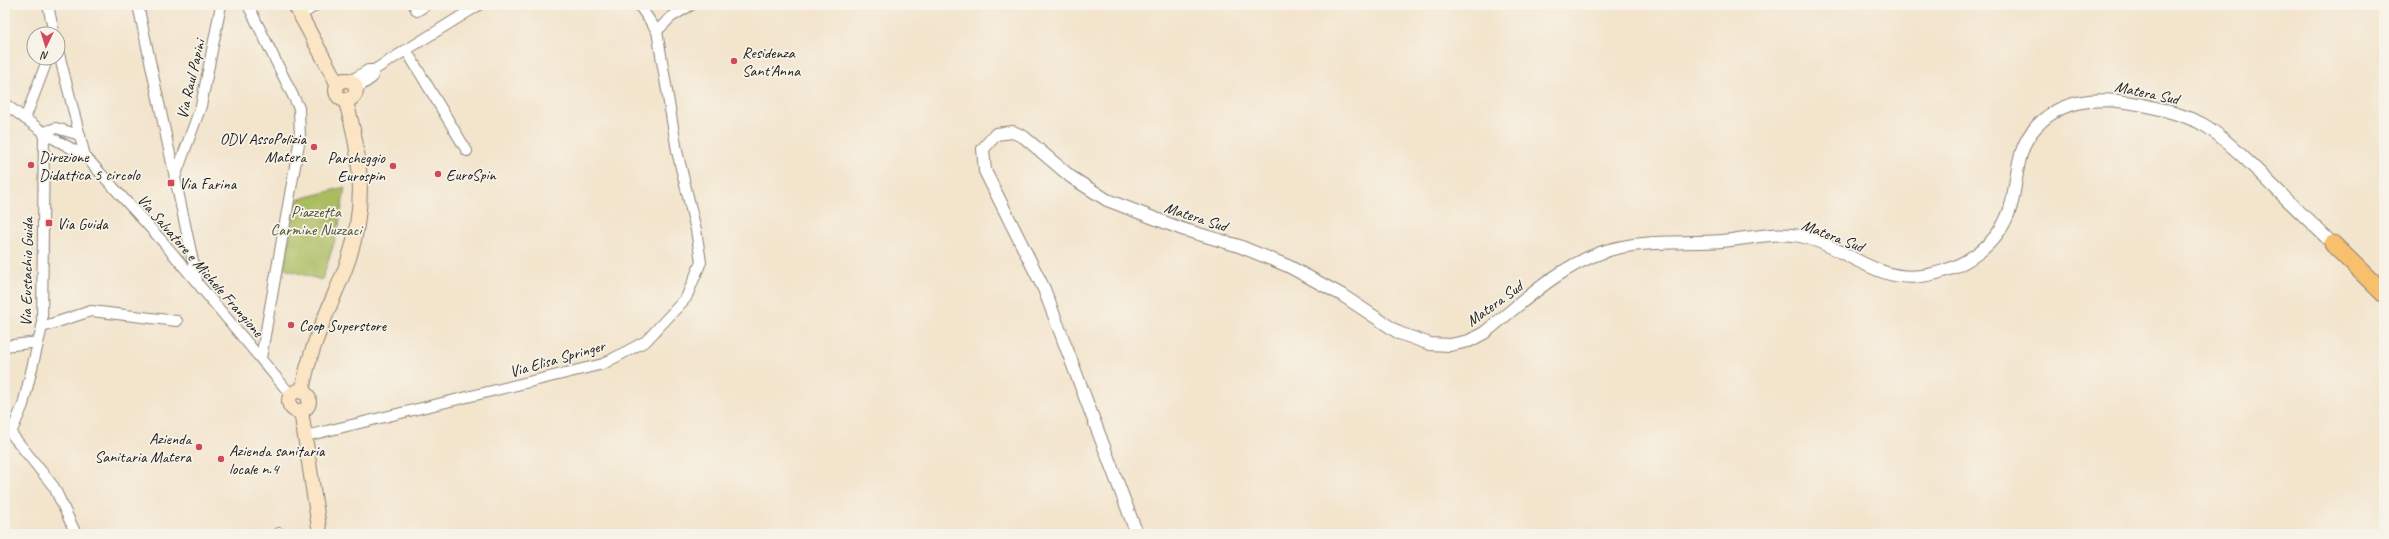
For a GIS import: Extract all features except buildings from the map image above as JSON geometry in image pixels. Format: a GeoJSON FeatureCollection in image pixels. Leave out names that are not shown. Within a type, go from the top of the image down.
{"type":"FeatureCollection","features":[{"type":"Feature","properties":{"kind":"highway"},"geometry":{"type":"LineString","coordinates":[[2333,244],[2384,294]]}},
{"type":"Feature","properties":{"kind":"main road"},"geometry":{"type":"LineString","coordinates":[[298,10],[348,85],[338,95],[345,99],[355,136],[361,169],[359,214],[355,237],[345,270],[296,393],[289,401],[292,408],[301,411],[320,534]]}},
{"type":"Feature","properties":{"kind":"street"},"geometry":{"type":"LineString","coordinates":[[48,5],[52,26]]}},
{"type":"Feature","properties":{"kind":"street"},"geometry":{"type":"LineString","coordinates":[[138,5],[174,180],[197,282]]}},
{"type":"Feature","properties":{"kind":"street","name":"Via Raul Papini"},"geometry":{"type":"LineString","coordinates":[[174,180],[201,106],[221,5]]}},
{"type":"Feature","properties":{"kind":"street"},"geometry":{"type":"LineString","coordinates":[[248,5],[299,108],[300,138],[261,358]]}},
{"type":"Feature","properties":{"kind":"street"},"geometry":{"type":"LineString","coordinates":[[298,10],[316,5]]}},
{"type":"Feature","properties":{"kind":"street"},"geometry":{"type":"LineString","coordinates":[[416,8],[426,5]]}},
{"type":"Feature","properties":{"kind":"street"},"geometry":{"type":"LineString","coordinates":[[348,85],[372,78],[374,70],[479,5]]}},
{"type":"Feature","properties":{"kind":"street","name":"Via Elisa Springer"},"geometry":{"type":"LineString","coordinates":[[306,436],[603,364],[646,341],[686,298],[701,262],[696,230],[677,151],[657,31],[639,5]]}},
{"type":"Feature","properties":{"kind":"street"},"geometry":{"type":"LineString","coordinates":[[657,31],[671,17],[690,5]]}},
{"type":"Feature","properties":{"kind":"street"},"geometry":{"type":"LineString","coordinates":[[406,50],[467,152]]}},
{"type":"Feature","properties":{"kind":"street"},"geometry":{"type":"LineString","coordinates":[[25,119],[45,66]]}},
{"type":"Feature","properties":{"kind":"street"},"geometry":{"type":"LineString","coordinates":[[62,66],[85,156]]}},
{"type":"Feature","properties":{"kind":"street","name":"Matera Sud"},"geometry":{"type":"LineString","coordinates":[[1136,534],[1044,289],[985,171],[983,149],[996,134],[1013,132],[1024,137],[1071,177],[1107,200],[1182,229],[1239,246],[1288,266],[1342,295],[1400,333],[1430,344],[1450,345],[1469,341],[1484,333],[1572,265],[1605,251],[1636,246],[1736,240],[1774,235],[1799,236],[1826,245],[1884,272],[1917,277],[1944,273],[1966,263],[1987,246],[2000,227],[2011,206],[2020,158],[2031,133],[2051,114],[2072,103],[2092,100],[2113,99],[2141,104],[2181,115],[2204,125],[2232,147],[2333,244]]}},
{"type":"Feature","properties":{"kind":"street","name":"Via Salvatore e Michele Frangione"},"geometry":{"type":"LineString","coordinates":[[5,104],[44,132],[85,156],[197,282],[261,358],[296,393]]}},
{"type":"Feature","properties":{"kind":"street"},"geometry":{"type":"LineString","coordinates":[[44,132],[56,128],[80,135]]}},
{"type":"Feature","properties":{"kind":"street","name":"Via Eustachio Guida"},"geometry":{"type":"LineString","coordinates":[[7,430],[23,406],[42,327],[44,132]]}},
{"type":"Feature","properties":{"kind":"street"},"geometry":{"type":"LineString","coordinates":[[42,327],[91,311],[176,321]]}},
{"type":"Feature","properties":{"kind":"street"},"geometry":{"type":"LineString","coordinates":[[5,346],[38,342]]}},
{"type":"Feature","properties":{"kind":"street"},"geometry":{"type":"LineString","coordinates":[[7,430],[54,487],[76,534]]}},
{"type":"Feature","properties":{"kind":"green space","name":"Piazzetta Carmine Nuzzaci"},"geometry":{"type":"Polygon","coordinates":[[[345,187],[338,231],[322,280],[284,269],[296,200],[345,187]]]}},
{"type":"Feature","properties":{"kind":"place","name":"Residenza Sant'Anna"},"geometry":{"type":"Point","coordinates":[734,61]}},
{"type":"Feature","properties":{"kind":"place","name":"ODV AssoPolizia Matera"},"geometry":{"type":"Point","coordinates":[314,147]}},
{"type":"Feature","properties":{"kind":"place","name":"Direzione Didattica 5 circolo"},"geometry":{"type":"Point","coordinates":[31,165]}},
{"type":"Feature","properties":{"kind":"place","name":"Parcheggio Eurospin"},"geometry":{"type":"Point","coordinates":[393,166]}},
{"type":"Feature","properties":{"kind":"place","name":"EuroSpin"},"geometry":{"type":"Point","coordinates":[438,174]}},
{"type":"Feature","properties":{"kind":"place","name":"Via Farina"},"geometry":{"type":"Point","coordinates":[171,183]}},
{"type":"Feature","properties":{"kind":"place","name":"Via Guida"},"geometry":{"type":"Point","coordinates":[49,223]}},
{"type":"Feature","properties":{"kind":"place","name":"Coop Superstore"},"geometry":{"type":"Point","coordinates":[291,325]}},
{"type":"Feature","properties":{"kind":"place","name":"Azienda Sanitaria Matera"},"geometry":{"type":"Point","coordinates":[199,447]}},
{"type":"Feature","properties":{"kind":"place","name":"Azienda sanitaria locale n.4"},"geometry":{"type":"Point","coordinates":[221,459]}}]}
